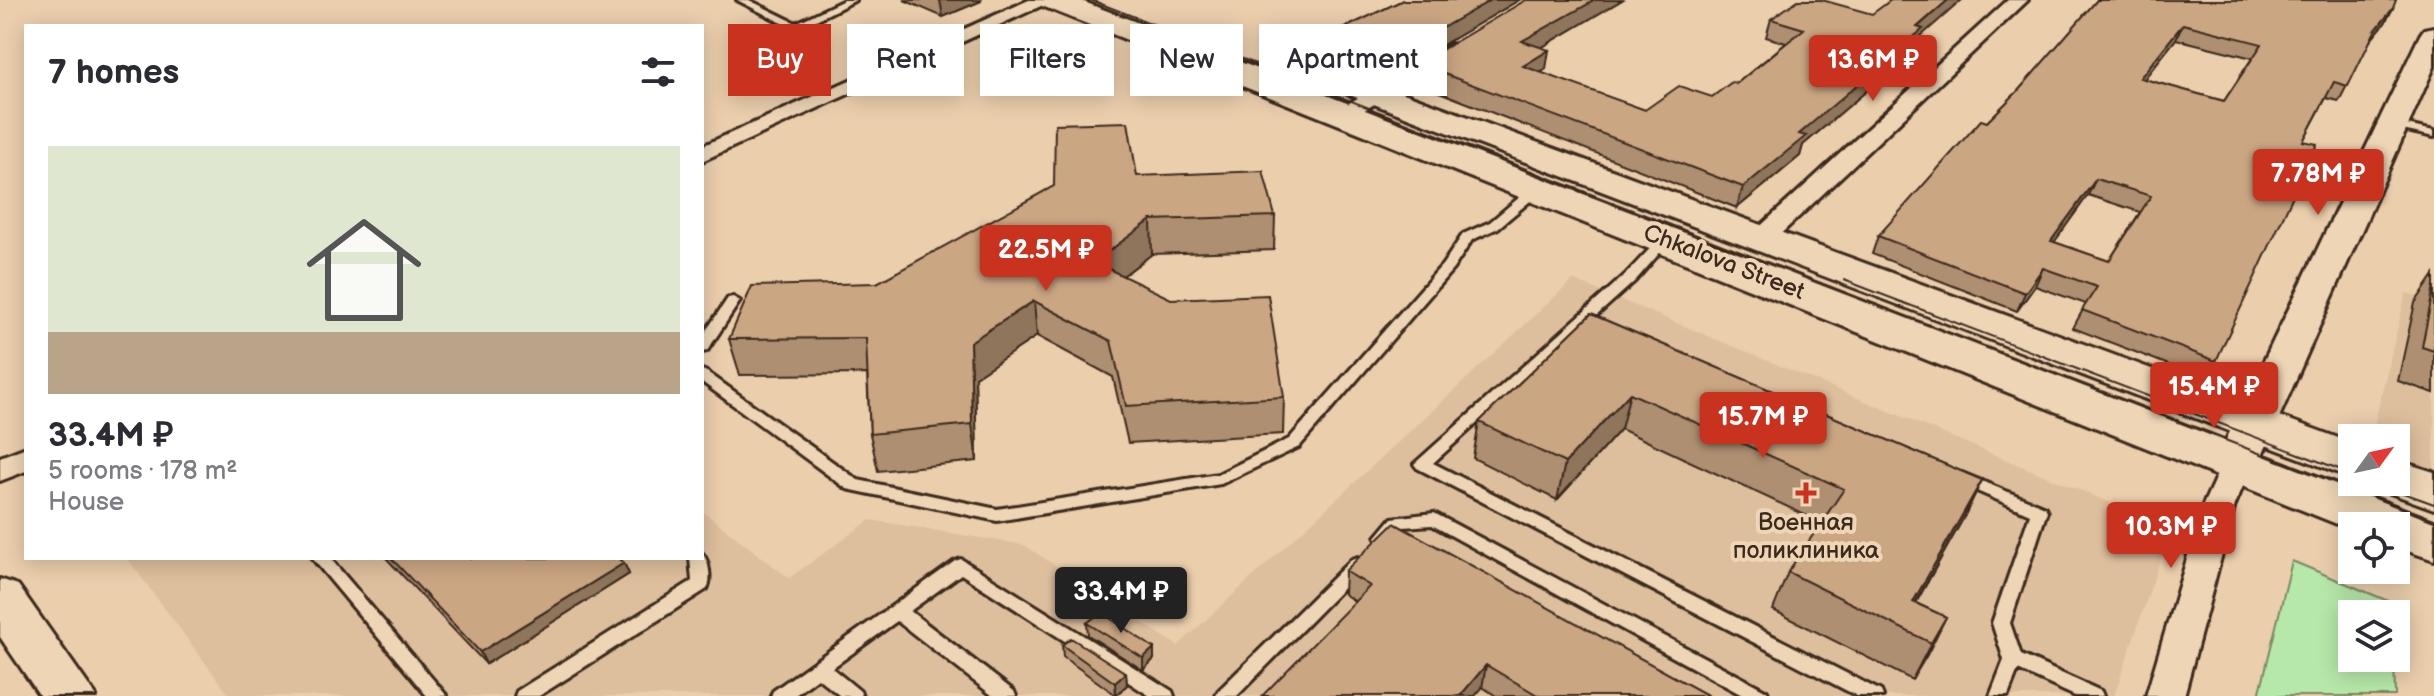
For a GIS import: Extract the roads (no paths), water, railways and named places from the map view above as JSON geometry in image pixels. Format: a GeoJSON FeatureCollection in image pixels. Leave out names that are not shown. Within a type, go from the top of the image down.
{"type":"FeatureCollection","features":[{"type":"Feature","properties":{"kind":"main road","name":"Chkalova Street"},"geometry":{"type":"LineString","coordinates":[[1052,0],[1665,240],[2245,445],[2338,459]]}},
{"type":"Feature","properties":{"kind":"main road","name":"Chkalova Street"},"geometry":{"type":"LineString","coordinates":[[1131,0],[1259,49]]}},
{"type":"Feature","properties":{"kind":"main road"},"geometry":{"type":"LineString","coordinates":[[2245,445],[2434,35]]}},
{"type":"Feature","properties":{"kind":"main road","name":"Chkalova Street"},"geometry":{"type":"LineString","coordinates":[[1383,96],[1762,238],[2245,445],[2369,512]]}},
{"type":"Feature","properties":{"kind":"main road"},"geometry":{"type":"LineString","coordinates":[[2410,482],[2434,491]]}},
{"type":"Feature","properties":{"kind":"main road","name":"Chkalova Street"},"geometry":{"type":"LineString","coordinates":[[2410,532],[2434,541]]}},
{"type":"Feature","properties":{"kind":"main road"},"geometry":{"type":"LineString","coordinates":[[0,598],[69,696]]}},
{"type":"Feature","properties":{"kind":"street"},"geometry":{"type":"LineString","coordinates":[[704,153],[1045,0]]}},
{"type":"Feature","properties":{"kind":"street"},"geometry":{"type":"LineString","coordinates":[[1762,238],[2019,0]]}},
{"type":"Feature","properties":{"kind":"street"},"geometry":{"type":"LineString","coordinates":[[1447,52],[1474,37]]}},
{"type":"Feature","properties":{"kind":"street"},"geometry":{"type":"LineString","coordinates":[[1343,113],[1370,96]]}},
{"type":"Feature","properties":{"kind":"street"},"geometry":{"type":"LineString","coordinates":[[2165,696],[2219,505],[2245,445]]}},
{"type":"Feature","properties":{"kind":"street"},"geometry":{"type":"LineString","coordinates":[[0,470],[24,459]]}},
{"type":"Feature","properties":{"kind":"lane"},"geometry":{"type":"LineString","coordinates":[[742,0],[796,27],[851,0]]}},
{"type":"Feature","properties":{"kind":"lane"},"geometry":{"type":"LineString","coordinates":[[2393,125],[2434,134]]}},
{"type":"Feature","properties":{"kind":"lane"},"geometry":{"type":"LineString","coordinates":[[704,376],[853,485],[997,515],[1221,479],[1294,443],[1448,266],[1467,237],[1494,225],[1537,189]]}},
{"type":"Feature","properties":{"kind":"lane"},"geometry":{"type":"LineString","coordinates":[[1665,240],[1594,320],[1422,464],[1874,696]]}},
{"type":"Feature","properties":{"kind":"lane"},"geometry":{"type":"LineString","coordinates":[[704,345],[733,301]]}},
{"type":"Feature","properties":{"kind":"lane"},"geometry":{"type":"LineString","coordinates":[[1951,473],[2039,511],[2001,623],[2013,660],[1999,696]]}},
{"type":"Feature","properties":{"kind":"lane"},"geometry":{"type":"LineString","coordinates":[[1225,696],[1398,522],[1434,519],[1760,696]]}},
{"type":"Feature","properties":{"kind":"lane"},"geometry":{"type":"LineString","coordinates":[[322,560],[438,696]]}},
{"type":"Feature","properties":{"kind":"lane"},"geometry":{"type":"LineString","coordinates":[[524,696],[701,584],[698,560]]}},
{"type":"Feature","properties":{"kind":"lane"},"geometry":{"type":"LineString","coordinates":[[780,696],[961,565],[1165,696]]}},
{"type":"Feature","properties":{"kind":"lane"},"geometry":{"type":"LineString","coordinates":[[897,611],[1007,696]]}},
{"type":"Feature","properties":{"kind":"lane"},"geometry":{"type":"LineString","coordinates":[[2013,660],[2094,696]]}},
{"type":"Feature","properties":{"kind":"lane"},"geometry":{"type":"LineString","coordinates":[[819,668],[853,696]]}},
{"type":"Feature","properties":{"kind":"tram line"},"geometry":{"type":"LineString","coordinates":[[1091,0],[2434,521]]}},
{"type":"Feature","properties":{"kind":"tram line"},"geometry":{"type":"LineString","coordinates":[[1844,280],[2338,469]]}},
{"type":"Feature","properties":{"kind":"tram line"},"geometry":{"type":"LineString","coordinates":[[2410,495],[2434,504]]}},
{"type":"Feature","properties":{"kind":"place","name":"Военная поликлиника"},"geometry":{"type":"Point","coordinates":[1806,493]}}]}
